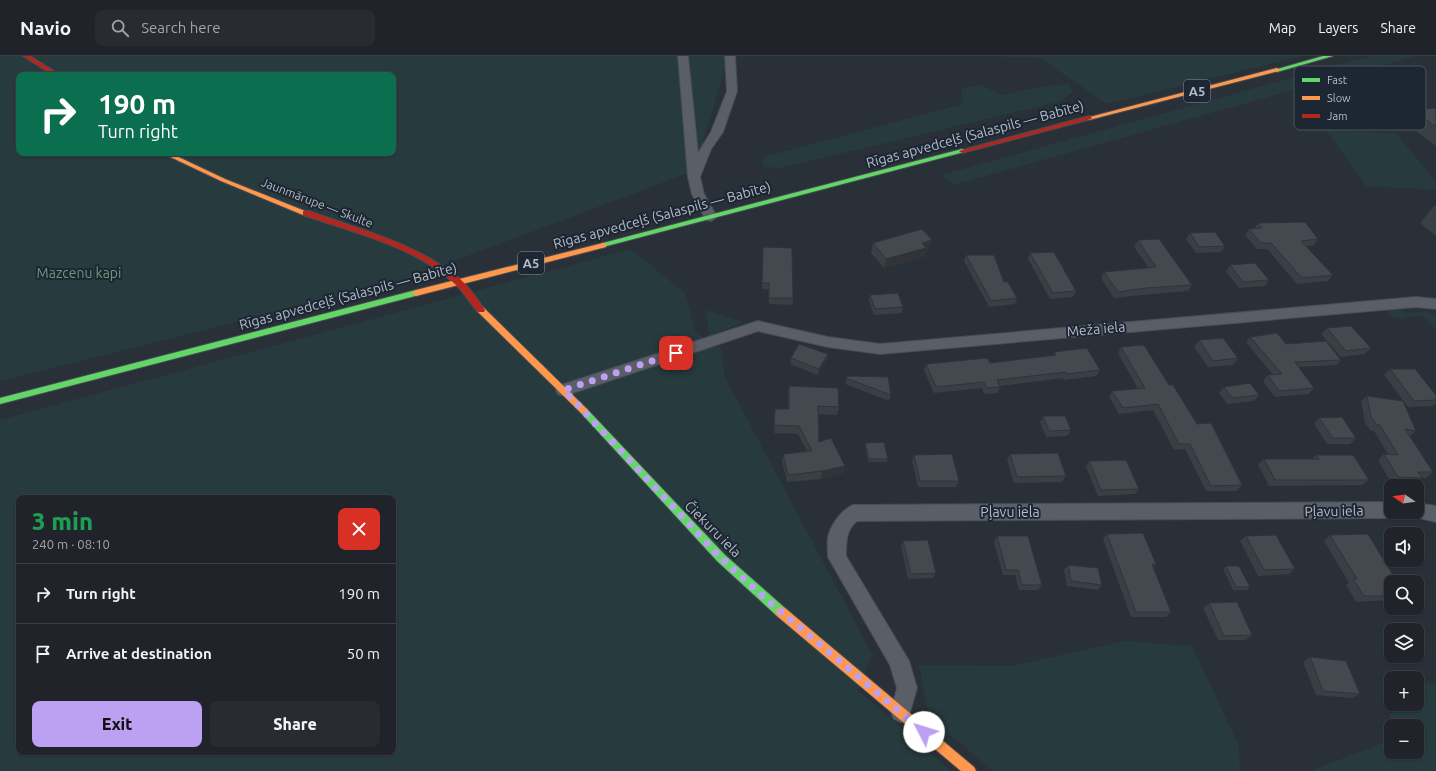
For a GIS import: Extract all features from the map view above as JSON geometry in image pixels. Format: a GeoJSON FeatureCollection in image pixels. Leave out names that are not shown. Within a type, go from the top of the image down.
{"type":"FeatureCollection","features":[{"type":"Feature","properties":{"kind":"main road"},"geometry":{"type":"LineString","coordinates":[[26,56],[52,72]]}},
{"type":"Feature","properties":{"kind":"main road","name":"Rīgas apvedceļš (Salaspils — Babīte)"},"geometry":{"type":"LineString","coordinates":[[0,401],[1330,56]]}},
{"type":"Feature","properties":{"kind":"main road","name":"Jaunmārupe — Skulte"},"geometry":{"type":"LineString","coordinates":[[171,156],[220,179],[404,249],[428,261],[458,282]]}},
{"type":"Feature","properties":{"kind":"main road","name":"Čiekuru iela"},"geometry":{"type":"LineString","coordinates":[[458,282],[476,305],[564,390],[721,558],[766,599],[970,771]]}},
{"type":"Feature","properties":{"kind":"street"},"geometry":{"type":"LineString","coordinates":[[684,56],[694,177],[698,194],[711,216]]}},
{"type":"Feature","properties":{"kind":"street"},"geometry":{"type":"LineString","coordinates":[[694,177],[705,149],[717,132],[732,91],[730,56]]}},
{"type":"Feature","properties":{"kind":"street","name":"Meža iela"},"geometry":{"type":"LineString","coordinates":[[564,390],[758,326],[828,342],[880,349],[1416,302],[1436,304]]}},
{"type":"Feature","properties":{"kind":"street","name":"Pļavu iela"},"geometry":{"type":"LineString","coordinates":[[901,712],[907,688],[899,661],[837,558],[837,537],[846,519],[853,513],[1384,510]]}},
{"type":"Feature","properties":{"kind":"street"},"geometry":{"type":"LineString","coordinates":[[1424,512],[1436,514]]}},
{"type":"Feature","properties":{"kind":"green space","name":"Mazcenu kapi"},"geometry":{"type":"Polygon","coordinates":[[[0,56],[729,56],[694,171],[401,281],[0,381],[0,56]]]}},
{"type":"Feature","properties":{"kind":"green space"},"geometry":{"type":"Polygon","coordinates":[[[984,56],[1302,56],[1107,104],[1040,58],[984,56]]]}},
{"type":"Feature","properties":{"kind":"green space"},"geometry":{"type":"Polygon","coordinates":[[[1370,56],[1416,56],[1380,66],[1334,66],[1370,56]]]}},
{"type":"Feature","properties":{"kind":"green space"},"geometry":{"type":"Polygon","coordinates":[[[1294,77],[1294,90],[953,185],[941,175],[1294,77]]]}},
{"type":"Feature","properties":{"kind":"green space"},"geometry":{"type":"Polygon","coordinates":[[[1068,84],[1073,92],[1058,102],[781,168],[763,167],[763,157],[963,104],[961,88],[982,85],[1000,95],[1045,86],[1068,84]]]}},
{"type":"Feature","properties":{"kind":"green space"},"geometry":{"type":"Polygon","coordinates":[[[1326,130],[1396,133],[1436,182],[1436,190],[1366,186],[1326,130]]]}},
{"type":"Feature","properties":{"kind":"green space"},"geometry":{"type":"Polygon","coordinates":[[[631,249],[685,293],[696,333],[721,348],[725,377],[872,654],[858,690],[951,771],[0,771],[0,420],[631,249]]]}},
{"type":"Feature","properties":{"kind":"green space"},"geometry":{"type":"Polygon","coordinates":[[[1400,309],[1405,313],[1424,311],[1436,314],[1436,329],[1422,316],[1395,319],[1386,310],[1400,309]]]}},
{"type":"Feature","properties":{"kind":"green space"},"geometry":{"type":"Polygon","coordinates":[[[706,310],[744,322],[709,336],[706,310]]]}},
{"type":"Feature","properties":{"kind":"green space"},"geometry":{"type":"Polygon","coordinates":[[[1125,641],[1192,646],[1239,746],[1240,771],[993,771],[929,717],[919,665],[1011,666],[1125,641]]]}},
{"type":"Feature","properties":{"kind":"green space"},"geometry":{"type":"Polygon","coordinates":[[[1424,683],[1436,684],[1436,771],[1310,771],[1384,743],[1384,759],[1424,759],[1424,719],[1390,719],[1391,711],[1424,711],[1424,683]]]}},
{"type":"Feature","properties":{"kind":"building"},"geometry":{"type":"Polygon","coordinates":[[[1436,108],[1436,127],[1426,120],[1426,109],[1436,108]]]}},
{"type":"Feature","properties":{"kind":"building"},"geometry":{"type":"Polygon","coordinates":[[[1305,222],[1318,239],[1301,241],[1333,275],[1302,278],[1271,243],[1261,243],[1249,229],[1262,228],[1258,223],[1305,222]]]}},
{"type":"Feature","properties":{"kind":"building"},"geometry":{"type":"Polygon","coordinates":[[[922,229],[932,240],[922,243],[926,248],[886,259],[873,243],[922,229]]]}},
{"type":"Feature","properties":{"kind":"building"},"geometry":{"type":"Polygon","coordinates":[[[1215,232],[1225,246],[1199,247],[1190,233],[1215,232]]]}},
{"type":"Feature","properties":{"kind":"building"},"geometry":{"type":"Polygon","coordinates":[[[1159,239],[1192,285],[1146,288],[1118,292],[1104,272],[1156,267],[1138,240],[1159,239]]]}},
{"type":"Feature","properties":{"kind":"building"},"geometry":{"type":"Polygon","coordinates":[[[763,247],[792,248],[793,298],[769,298],[769,283],[762,283],[763,247]]]}},
{"type":"Feature","properties":{"kind":"building"},"geometry":{"type":"Polygon","coordinates":[[[1054,252],[1076,291],[1053,293],[1030,253],[1054,252]]]}},
{"type":"Feature","properties":{"kind":"building"},"geometry":{"type":"Polygon","coordinates":[[[966,255],[994,255],[1004,282],[1008,282],[1017,298],[991,301],[966,255]]]}},
{"type":"Feature","properties":{"kind":"building"},"geometry":{"type":"Polygon","coordinates":[[[1255,263],[1269,280],[1243,282],[1230,265],[1255,263]]]}},
{"type":"Feature","properties":{"kind":"building"},"geometry":{"type":"Polygon","coordinates":[[[898,293],[903,307],[875,309],[870,295],[898,293]]]}},
{"type":"Feature","properties":{"kind":"building"},"geometry":{"type":"Polygon","coordinates":[[[1351,326],[1371,348],[1346,351],[1327,328],[1351,326]]]}},
{"type":"Feature","properties":{"kind":"building"},"geometry":{"type":"Polygon","coordinates":[[[1277,333],[1286,344],[1326,341],[1341,360],[1295,362],[1314,388],[1279,391],[1268,375],[1282,374],[1250,337],[1277,333]]]}},
{"type":"Feature","properties":{"kind":"building"},"geometry":{"type":"Polygon","coordinates":[[[1223,338],[1238,358],[1213,361],[1199,340],[1223,338]]]}},
{"type":"Feature","properties":{"kind":"building"},"geometry":{"type":"Polygon","coordinates":[[[799,344],[828,354],[819,369],[791,358],[799,344]]]}},
{"type":"Feature","properties":{"kind":"building"},"geometry":{"type":"Polygon","coordinates":[[[1144,345],[1169,385],[1173,385],[1197,424],[1211,423],[1242,485],[1211,486],[1190,444],[1179,444],[1158,404],[1123,408],[1112,391],[1145,388],[1121,347],[1144,345]]]}},
{"type":"Feature","properties":{"kind":"building"},"geometry":{"type":"Polygon","coordinates":[[[1087,348],[1100,370],[1067,374],[1066,372],[997,380],[1000,387],[987,388],[984,382],[936,387],[926,364],[987,358],[990,363],[1056,355],[1054,352],[1087,348]]]}},
{"type":"Feature","properties":{"kind":"building"},"geometry":{"type":"Polygon","coordinates":[[[1390,369],[1415,369],[1436,395],[1436,400],[1414,401],[1390,369]]]}},
{"type":"Feature","properties":{"kind":"building"},"geometry":{"type":"Polygon","coordinates":[[[847,376],[888,377],[891,395],[846,378],[847,376]]]}},
{"type":"Feature","properties":{"kind":"building"},"geometry":{"type":"Polygon","coordinates":[[[1250,383],[1259,395],[1232,398],[1224,387],[1250,383]]]}},
{"type":"Feature","properties":{"kind":"building"},"geometry":{"type":"Polygon","coordinates":[[[789,386],[838,388],[839,407],[818,406],[819,442],[831,438],[845,466],[822,471],[788,475],[783,454],[812,451],[799,426],[774,425],[775,409],[789,409],[789,386]]]}},
{"type":"Feature","properties":{"kind":"building"},"geometry":{"type":"Polygon","coordinates":[[[1367,396],[1403,401],[1416,431],[1405,429],[1433,472],[1418,472],[1422,478],[1398,477],[1384,454],[1398,455],[1380,425],[1377,425],[1371,417],[1367,396]]]}},
{"type":"Feature","properties":{"kind":"building"},"geometry":{"type":"Polygon","coordinates":[[[1043,416],[1065,416],[1071,430],[1049,431],[1043,416]]]}},
{"type":"Feature","properties":{"kind":"building"},"geometry":{"type":"Polygon","coordinates":[[[1342,417],[1356,438],[1333,438],[1319,418],[1342,417]]]}},
{"type":"Feature","properties":{"kind":"building"},"geometry":{"type":"Polygon","coordinates":[[[884,442],[888,459],[869,459],[865,443],[884,442]]]}},
{"type":"Feature","properties":{"kind":"building"},"geometry":{"type":"Polygon","coordinates":[[[1058,453],[1066,476],[1017,477],[1010,454],[1058,453]]]}},
{"type":"Feature","properties":{"kind":"building"},"geometry":{"type":"Polygon","coordinates":[[[952,454],[959,481],[920,481],[914,455],[952,454]]]}},
{"type":"Feature","properties":{"kind":"building"},"geometry":{"type":"Polygon","coordinates":[[[1316,455],[1353,455],[1369,480],[1275,480],[1264,459],[1319,459],[1316,455]]]}},
{"type":"Feature","properties":{"kind":"building"},"geometry":{"type":"Polygon","coordinates":[[[1126,460],[1139,489],[1101,490],[1089,461],[1126,460]]]}},
{"type":"Feature","properties":{"kind":"building"},"geometry":{"type":"Polygon","coordinates":[[[1143,533],[1156,564],[1152,564],[1171,612],[1136,612],[1107,534],[1143,533]]]}},
{"type":"Feature","properties":{"kind":"building"},"geometry":{"type":"Polygon","coordinates":[[[1368,534],[1384,560],[1384,567],[1388,567],[1393,575],[1384,575],[1384,596],[1364,596],[1353,579],[1357,579],[1330,535],[1368,534]]]}},
{"type":"Feature","properties":{"kind":"building"},"geometry":{"type":"Polygon","coordinates":[[[1276,535],[1295,569],[1264,570],[1246,536],[1276,535]]]}},
{"type":"Feature","properties":{"kind":"building"},"geometry":{"type":"Polygon","coordinates":[[[997,536],[1028,536],[1042,585],[1022,585],[1018,570],[1006,570],[997,536]]]}},
{"type":"Feature","properties":{"kind":"building"},"geometry":{"type":"Polygon","coordinates":[[[928,540],[936,573],[911,574],[903,541],[928,540]]]}},
{"type":"Feature","properties":{"kind":"building"},"geometry":{"type":"Polygon","coordinates":[[[1068,565],[1098,568],[1102,585],[1071,581],[1068,565]]]}},
{"type":"Feature","properties":{"kind":"building"},"geometry":{"type":"Polygon","coordinates":[[[1226,566],[1239,566],[1250,587],[1236,587],[1226,566]]]}},
{"type":"Feature","properties":{"kind":"building"},"geometry":{"type":"Polygon","coordinates":[[[1237,602],[1252,635],[1224,636],[1209,603],[1237,602]]]}},
{"type":"Feature","properties":{"kind":"building"},"geometry":{"type":"Polygon","coordinates":[[[1310,657],[1346,661],[1360,694],[1323,691],[1310,657]]]}},
{"type":"Feature","properties":{"kind":"traffic: fast"},"geometry":{"type":"LineString","coordinates":[[1277,70],[1330,56]]}},
{"type":"Feature","properties":{"kind":"traffic: fast"},"geometry":{"type":"LineString","coordinates":[[603,245],[962,151]]}},
{"type":"Feature","properties":{"kind":"traffic: fast"},"geometry":{"type":"LineString","coordinates":[[0,401],[416,293]]}},
{"type":"Feature","properties":{"kind":"traffic: fast"},"geometry":{"type":"LineString","coordinates":[[584,411],[721,558],[781,612]]}},
{"type":"Feature","properties":{"kind":"traffic: slow"},"geometry":{"type":"LineString","coordinates":[[1089,118],[1277,70]]}},
{"type":"Feature","properties":{"kind":"traffic: slow"},"geometry":{"type":"LineString","coordinates":[[171,156],[223,180],[306,213]]}},
{"type":"Feature","properties":{"kind":"traffic: slow"},"geometry":{"type":"LineString","coordinates":[[416,293],[603,245]]}},
{"type":"Feature","properties":{"kind":"traffic: slow"},"geometry":{"type":"LineString","coordinates":[[481,310],[584,411]]}},
{"type":"Feature","properties":{"kind":"traffic: slow"},"geometry":{"type":"LineString","coordinates":[[781,612],[970,771]]}},
{"type":"Feature","properties":{"kind":"traffic: jam"},"geometry":{"type":"LineString","coordinates":[[26,56],[52,72]]}},
{"type":"Feature","properties":{"kind":"traffic: jam"},"geometry":{"type":"LineString","coordinates":[[962,151],[1089,118]]}},
{"type":"Feature","properties":{"kind":"traffic: jam"},"geometry":{"type":"LineString","coordinates":[[306,213],[365,233],[423,258],[457,281],[481,310]]}},
{"type":"Feature","properties":{"kind":"route"},"geometry":{"type":"LineString","coordinates":[[676,353],[564,390],[721,558],[766,599],[924,732]]}}]}
